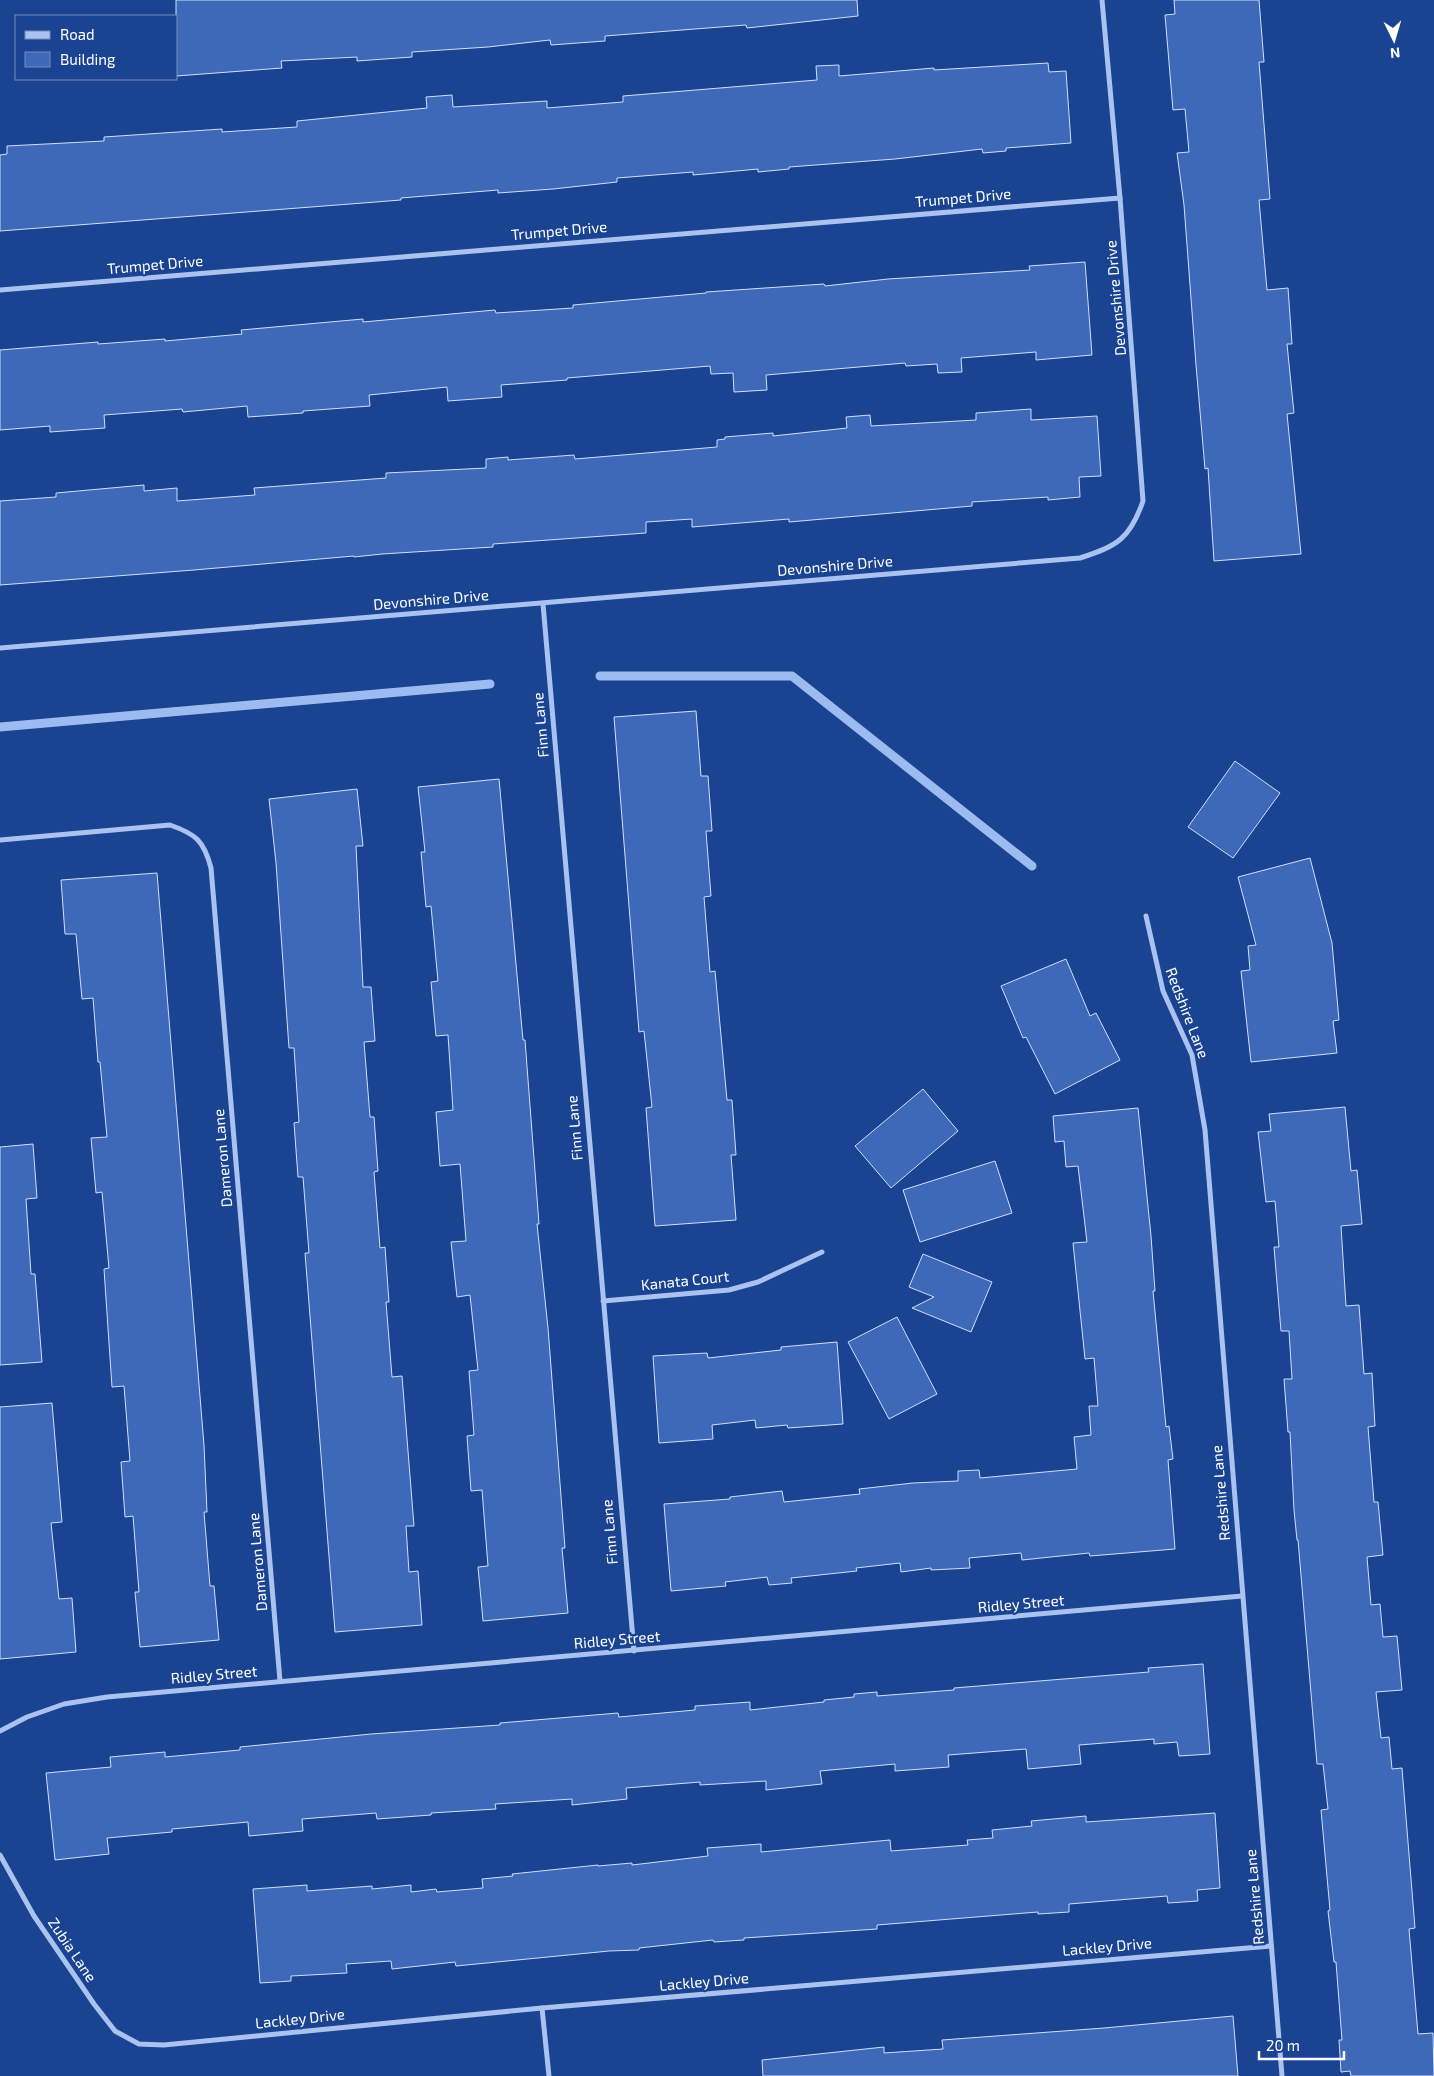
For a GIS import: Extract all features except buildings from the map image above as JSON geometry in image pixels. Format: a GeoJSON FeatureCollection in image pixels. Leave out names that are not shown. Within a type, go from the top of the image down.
{"type":"FeatureCollection","features":[{"type":"Feature","properties":{"kind":"street","name":"Devonshire Drive"},"geometry":{"type":"LineString","coordinates":[[0,648],[1080,558],[1107,549],[1124,538],[1136,521],[1143,501],[1120,198],[1102,0]]}},
{"type":"Feature","properties":{"kind":"street","name":"Trumpet Drive"},"geometry":{"type":"LineString","coordinates":[[0,290],[1120,198]]}},
{"type":"Feature","properties":{"kind":"street","name":"Finn Lane"},"geometry":{"type":"LineString","coordinates":[[543,604],[602,1301],[634,1651]]}},
{"type":"Feature","properties":{"kind":"street","name":"Dameron Lane"},"geometry":{"type":"LineString","coordinates":[[0,840],[170,825],[185,830],[199,838],[207,853],[212,877],[280,1681]]}},
{"type":"Feature","properties":{"kind":"street","name":"Redshire Lane"},"geometry":{"type":"LineString","coordinates":[[1146,916],[1163,992],[1192,1054],[1205,1130],[1282,2076]]}},
{"type":"Feature","properties":{"kind":"street","name":"Kanata Court"},"geometry":{"type":"LineString","coordinates":[[602,1301],[729,1290],[758,1282],[822,1252]]}},
{"type":"Feature","properties":{"kind":"street","name":"Ridley Street"},"geometry":{"type":"LineString","coordinates":[[0,1731],[64,1704],[107,1697],[1242,1596]]}},
{"type":"Feature","properties":{"kind":"street","name":"Zubia Lane"},"geometry":{"type":"LineString","coordinates":[[0,1855],[34,1916],[94,2004],[115,2031],[139,2044]]}},
{"type":"Feature","properties":{"kind":"street","name":"Lackley Drive"},"geometry":{"type":"LineString","coordinates":[[139,2044],[164,2045],[542,2008],[1271,1946]]}},
{"type":"Feature","properties":{"kind":"street"},"geometry":{"type":"LineString","coordinates":[[542,2008],[549,2076]]}},
{"type":"Feature","properties":{"kind":"waterway"},"geometry":{"type":"LineString","coordinates":[[600,676],[792,676],[1032,866]]}},
{"type":"Feature","properties":{"kind":"waterway"},"geometry":{"type":"LineString","coordinates":[[0,727],[490,684]]}}]}
